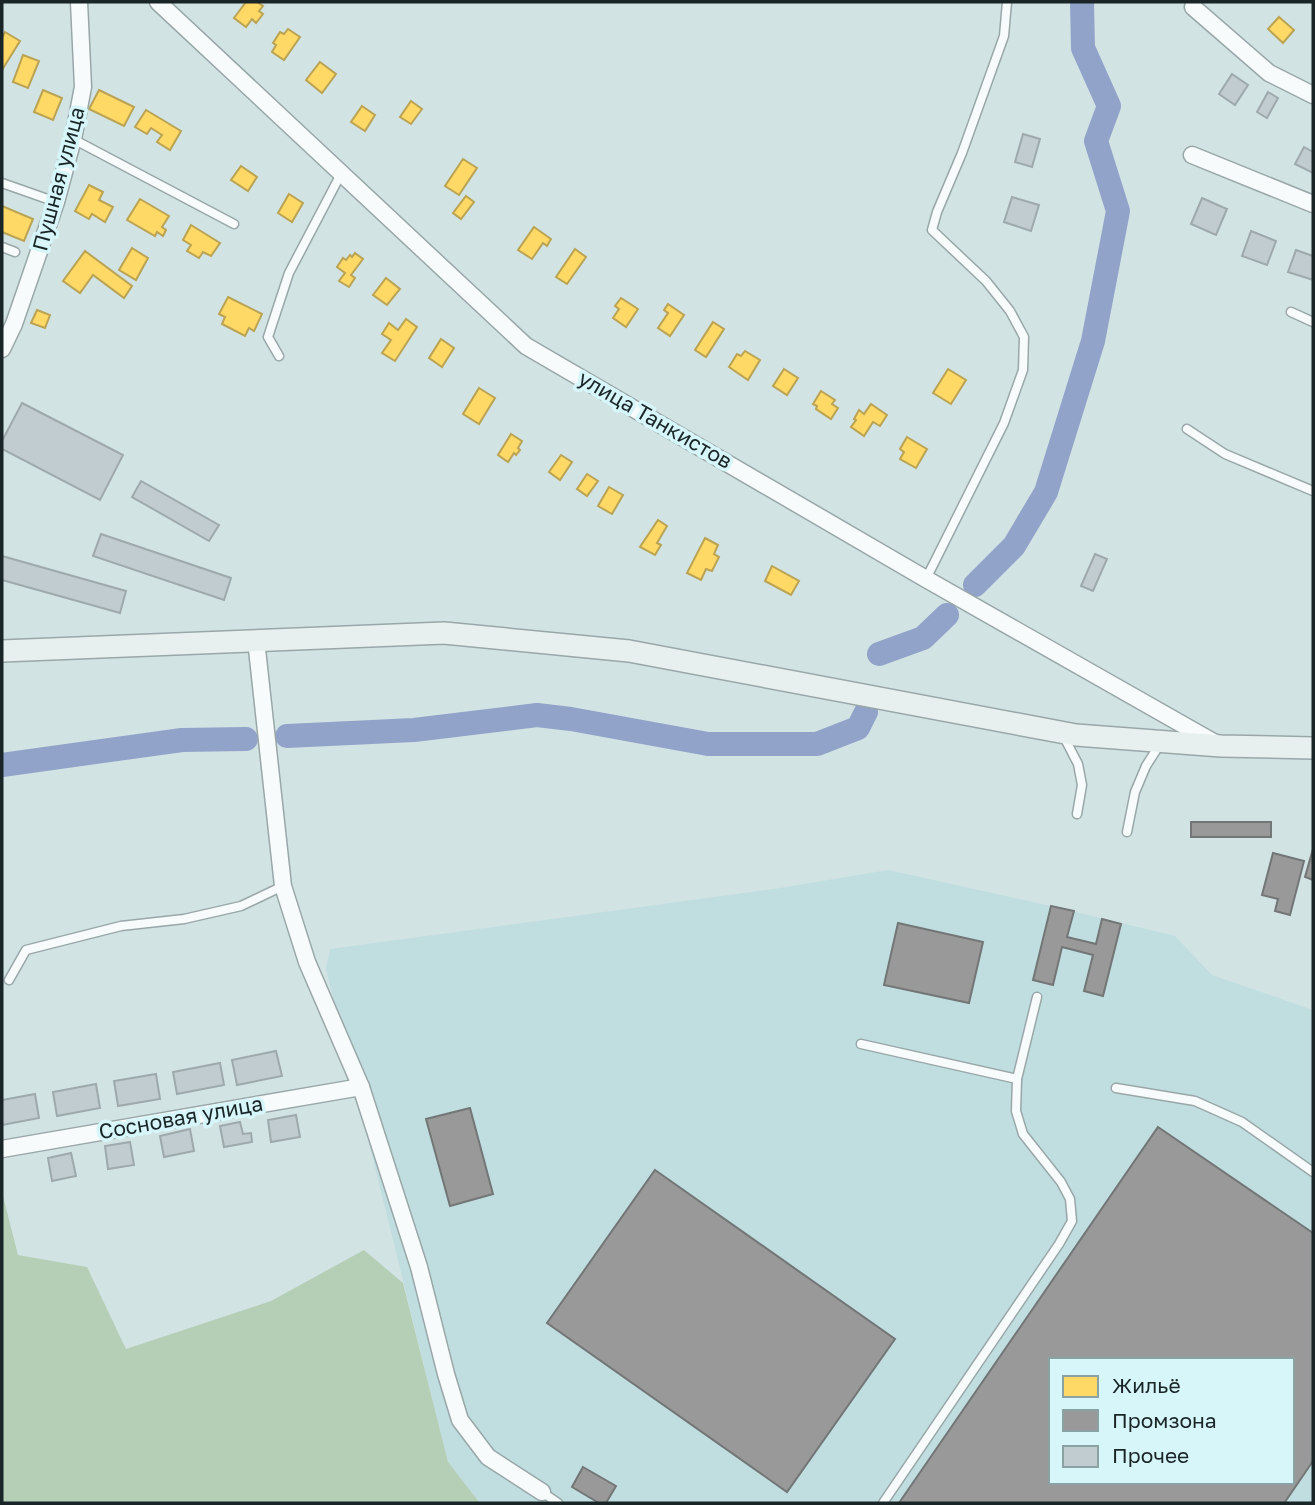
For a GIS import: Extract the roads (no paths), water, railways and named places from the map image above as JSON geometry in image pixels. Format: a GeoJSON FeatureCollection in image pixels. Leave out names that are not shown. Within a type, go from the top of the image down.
{"type":"FeatureCollection","features":[{"type":"Feature","properties":{"kind":"main road"},"geometry":{"type":"LineString","coordinates":[[2,650],[444,632],[629,651],[1076,735],[1221,746],[1313,748]]}},
{"type":"Feature","properties":{"kind":"street","name":"Пушная улица"},"geometry":{"type":"LineString","coordinates":[[2,349],[14,324],[56,202],[73,139],[83,87],[79,2]]}},
{"type":"Feature","properties":{"kind":"street","name":"улица Танкистов"},"geometry":{"type":"LineString","coordinates":[[158,2],[526,345],[926,579],[1221,746]]}},
{"type":"Feature","properties":{"kind":"street"},"geometry":{"type":"LineString","coordinates":[[1193,7],[1269,73],[1313,95]]}},
{"type":"Feature","properties":{"kind":"street"},"geometry":{"type":"LineString","coordinates":[[1192,155],[1313,204]]}},
{"type":"Feature","properties":{"kind":"street"},"geometry":{"type":"LineString","coordinates":[[256,640],[282,886],[307,961],[361,1087],[419,1267],[460,1420],[488,1457],[542,1492]]}},
{"type":"Feature","properties":{"kind":"street","name":"Сосновая улица"},"geometry":{"type":"LineString","coordinates":[[2,1149],[361,1087]]}},
{"type":"Feature","properties":{"kind":"lane"},"geometry":{"type":"LineString","coordinates":[[926,579],[1004,423],[1023,370],[1024,337],[1010,311],[986,281],[932,230],[1004,36],[1007,2]]}},
{"type":"Feature","properties":{"kind":"lane"},"geometry":{"type":"LineString","coordinates":[[73,139],[234,225]]}},
{"type":"Feature","properties":{"kind":"lane"},"geometry":{"type":"LineString","coordinates":[[279,356],[268,337],[289,274],[342,172]]}},
{"type":"Feature","properties":{"kind":"lane"},"geometry":{"type":"LineString","coordinates":[[2,183],[56,202]]}},
{"type":"Feature","properties":{"kind":"lane"},"geometry":{"type":"LineString","coordinates":[[2,247],[15,251]]}},
{"type":"Feature","properties":{"kind":"lane"},"geometry":{"type":"LineString","coordinates":[[1291,312],[1313,322]]}},
{"type":"Feature","properties":{"kind":"lane"},"geometry":{"type":"LineString","coordinates":[[1187,429],[1225,454],[1313,491]]}},
{"type":"Feature","properties":{"kind":"lane"},"geometry":{"type":"LineString","coordinates":[[1060,732],[1078,764],[1082,785],[1077,814]]}},
{"type":"Feature","properties":{"kind":"lane"},"geometry":{"type":"LineString","coordinates":[[1126,832],[1135,792],[1161,741]]}},
{"type":"Feature","properties":{"kind":"lane"},"geometry":{"type":"LineString","coordinates":[[9,980],[26,950],[121,926],[184,919],[241,906],[282,886]]}},
{"type":"Feature","properties":{"kind":"lane"},"geometry":{"type":"LineString","coordinates":[[883,1503],[1072,1221],[1070,1199],[1061,1182],[1023,1134],[1016,1111],[1017,1079],[1037,997]]}},
{"type":"Feature","properties":{"kind":"lane"},"geometry":{"type":"LineString","coordinates":[[861,1044],[1017,1079]]}},
{"type":"Feature","properties":{"kind":"lane"},"geometry":{"type":"LineString","coordinates":[[1116,1088],[1195,1101],[1242,1122],[1313,1172]]}},
{"type":"Feature","properties":{"kind":"lane"},"geometry":{"type":"LineString","coordinates":[[542,1492],[558,1503]]}},
{"type":"Feature","properties":{"kind":"waterway"},"geometry":{"type":"LineString","coordinates":[[975,585],[1014,546],[1046,492],[1093,341],[1118,211],[1096,141],[1109,106],[1083,48],[1082,2]]}},
{"type":"Feature","properties":{"kind":"waterway"},"geometry":{"type":"LineString","coordinates":[[879,654],[923,638],[947,615]]}},
{"type":"Feature","properties":{"kind":"waterway"},"geometry":{"type":"LineString","coordinates":[[287,736],[414,730],[537,715],[708,744],[817,744],[858,728],[866,712]]}},
{"type":"Feature","properties":{"kind":"waterway"},"geometry":{"type":"LineString","coordinates":[[2,765],[182,740],[246,739]]}}]}
